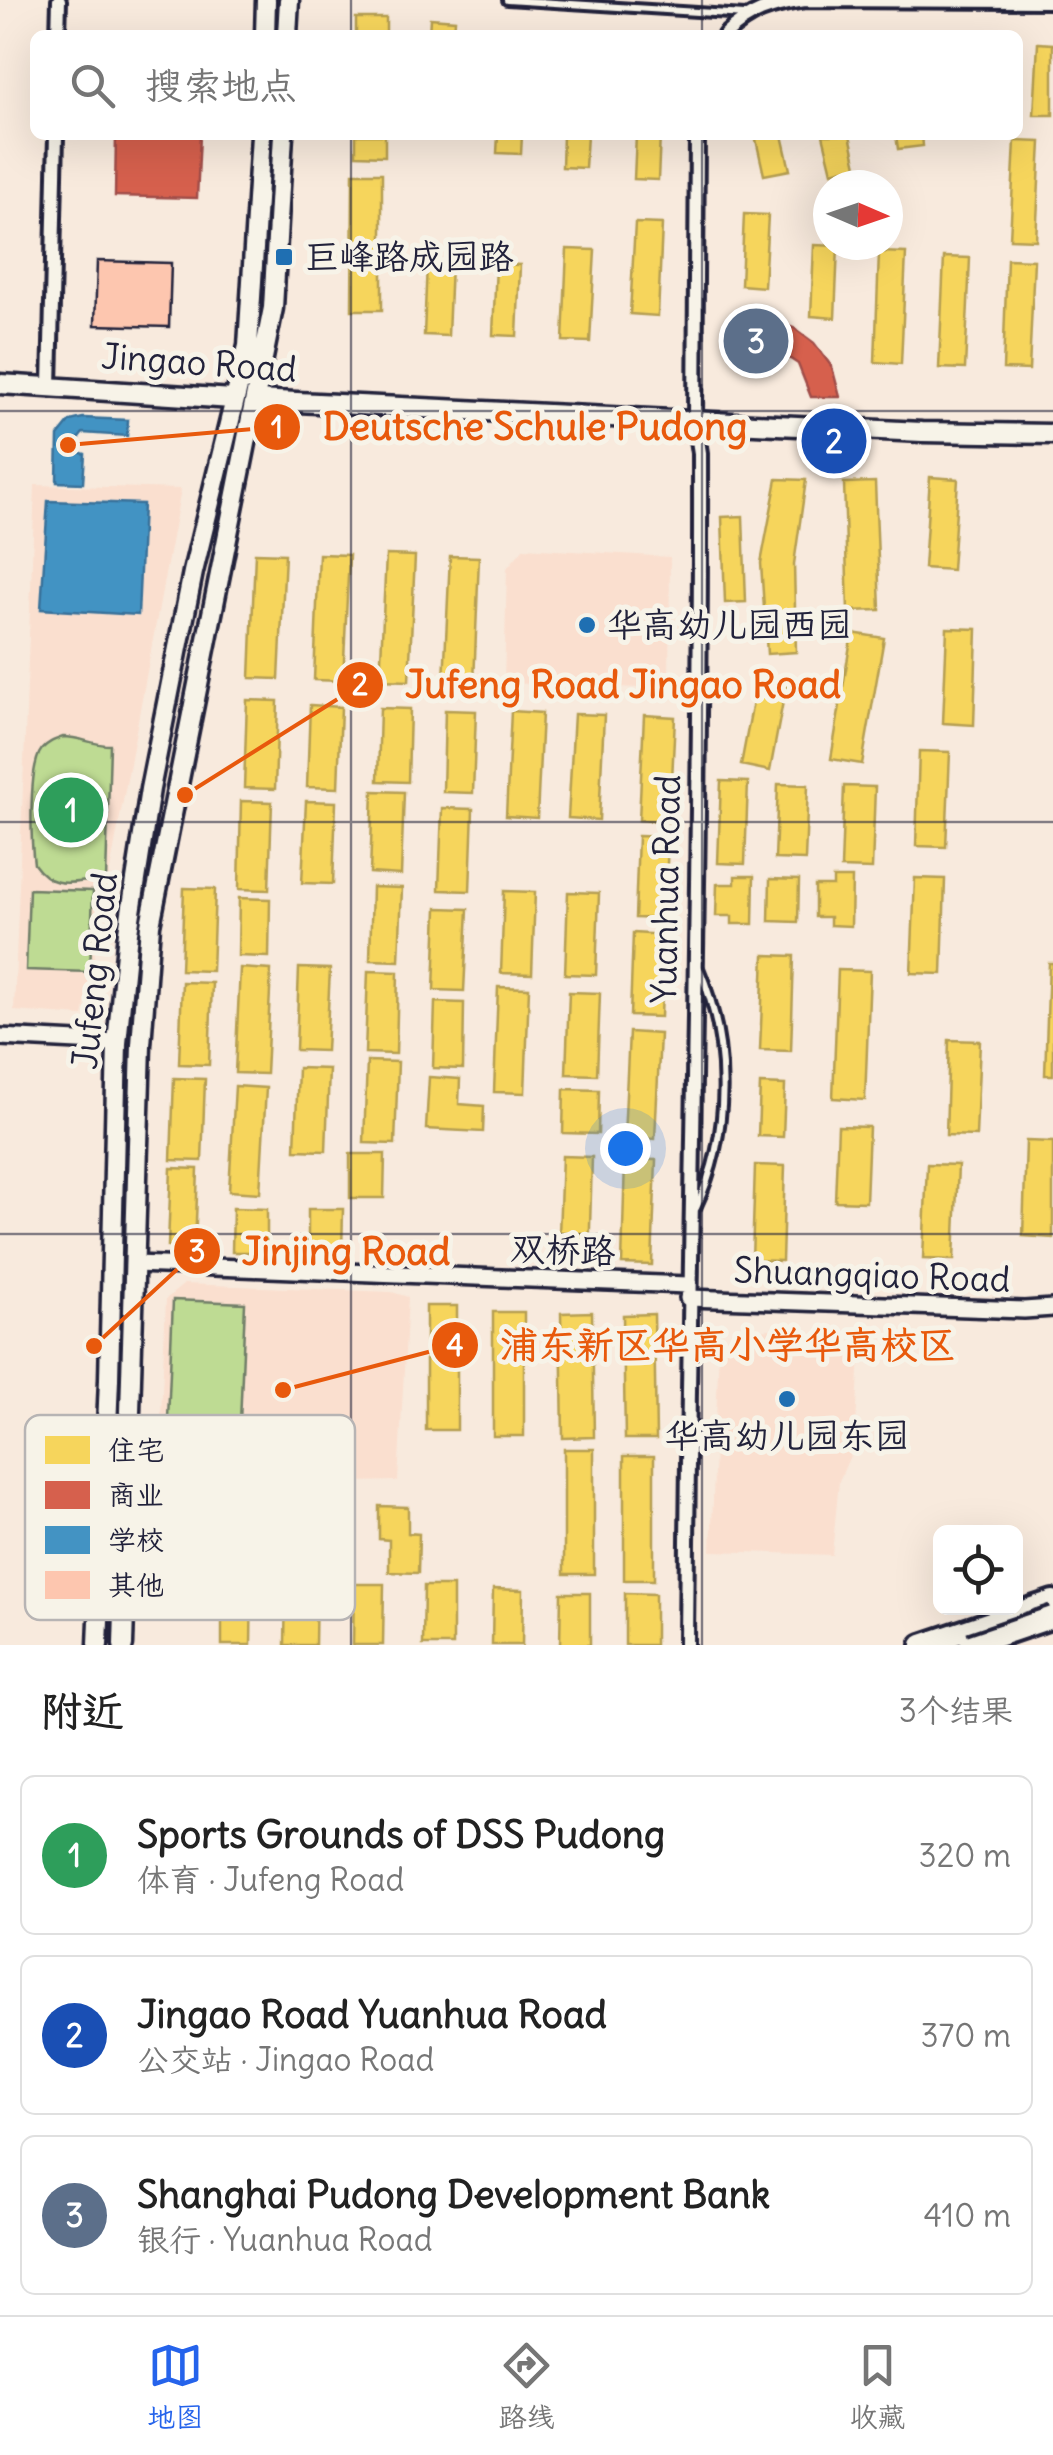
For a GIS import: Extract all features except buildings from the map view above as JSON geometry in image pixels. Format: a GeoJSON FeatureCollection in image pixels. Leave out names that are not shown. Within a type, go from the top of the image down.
{"type":"FeatureCollection","features":[{"type":"Feature","properties":{"kind":"main road"},"geometry":{"type":"LineString","coordinates":[[265,30],[266,0]]}},
{"type":"Feature","properties":{"kind":"main road"},"geometry":{"type":"LineString","coordinates":[[287,30],[288,0]]}},
{"type":"Feature","properties":{"kind":"main road","name":"Jufeng Road"},"geometry":{"type":"LineString","coordinates":[[108,1415],[117,1043],[128,932],[150,789],[192,572],[248,346],[261,140]]}},
{"type":"Feature","properties":{"kind":"main road","name":"Jufeng Road"},"geometry":{"type":"LineString","coordinates":[[130,1415],[141,1044],[150,925],[274,308],[283,140]]}},
{"type":"Feature","properties":{"kind":"main road","name":"Jingao Road"},"geometry":{"type":"LineString","coordinates":[[0,384],[233,400]]}},
{"type":"Feature","properties":{"kind":"main road","name":"Jingao Road"},"geometry":{"type":"LineString","coordinates":[[256,400],[922,432],[1053,434]]}},
{"type":"Feature","properties":{"kind":"main road"},"geometry":{"type":"LineString","coordinates":[[922,1645],[1053,1601]]}},
{"type":"Feature","properties":{"kind":"main road"},"geometry":{"type":"LineString","coordinates":[[971,1645],[1053,1617]]}},
{"type":"Feature","properties":{"kind":"main road","name":"Jufeng Road"},"geometry":{"type":"LineString","coordinates":[[98,1645],[99,1620]]}},
{"type":"Feature","properties":{"kind":"main road","name":"Jufeng Road"},"geometry":{"type":"LineString","coordinates":[[123,1645],[124,1620]]}},
{"type":"Feature","properties":{"kind":"street"},"geometry":{"type":"LineString","coordinates":[[58,30],[59,0]]}},
{"type":"Feature","properties":{"kind":"street"},"geometry":{"type":"LineString","coordinates":[[730,30],[746,16],[774,5],[804,0],[1053,1]]}},
{"type":"Feature","properties":{"kind":"street"},"geometry":{"type":"LineString","coordinates":[[50,386],[56,140]]}},
{"type":"Feature","properties":{"kind":"street","name":"Yuanhua Road"},"geometry":{"type":"LineString","coordinates":[[686,1645],[688,1291],[700,655],[700,453],[695,420],[697,140]]}},
{"type":"Feature","properties":{"kind":"street","name":"Jingao Road"},"geometry":{"type":"LineString","coordinates":[[233,400],[256,400]]}},
{"type":"Feature","properties":{"kind":"street"},"geometry":{"type":"LineString","coordinates":[[0,1037],[141,1044]]}},
{"type":"Feature","properties":{"kind":"street","name":"双桥路"},"geometry":{"type":"LineString","coordinates":[[135,1264],[688,1291]]}},
{"type":"Feature","properties":{"kind":"street","name":"Shuangqiao Road"},"geometry":{"type":"LineString","coordinates":[[688,1291],[1024,1310],[1053,1308]]}},
{"type":"Feature","properties":{"kind":"street"},"geometry":{"type":"LineString","coordinates":[[1008,1626],[1015,1645]]}},
{"type":"Feature","properties":{"kind":"lane"},"geometry":{"type":"LineString","coordinates":[[507,0],[746,16]]}},
{"type":"Feature","properties":{"kind":"lane"},"geometry":{"type":"LineString","coordinates":[[690,1223],[719,1146],[721,1063],[721,1038],[711,996],[694,957]]}},
{"type":"Feature","properties":{"kind":"shaded area"},"geometry":{"type":"Polygon","coordinates":[[[35,485],[181,489],[83,1016],[14,1011],[35,485]]]}},
{"type":"Feature","properties":{"kind":"shaded area","name":"华高幼儿园西园"},"geometry":{"type":"Polygon","coordinates":[[[524,548],[670,557],[669,689],[504,683],[507,568],[524,548]]]}},
{"type":"Feature","properties":{"kind":"shaded area"},"geometry":{"type":"Polygon","coordinates":[[[184,1284],[392,1292],[408,1297],[398,1481],[355,1482],[355,1415],[161,1415],[166,1299],[184,1284]]]}},
{"type":"Feature","properties":{"kind":"shaded area","name":"华高幼儿园东园"},"geometry":{"type":"Polygon","coordinates":[[[770,1329],[816,1349],[860,1354],[855,1444],[839,1481],[832,1555],[711,1551],[719,1344],[738,1332],[770,1329]]]}},
{"type":"Feature","properties":{"kind":"green space"},"geometry":{"type":"Polygon","coordinates":[[[63,737],[110,745],[106,880],[58,882],[34,864],[34,771],[42,749],[63,737]]]}},
{"type":"Feature","properties":{"kind":"green space"},"geometry":{"type":"Polygon","coordinates":[[[29,889],[93,891],[90,972],[26,970],[29,889]]]}},
{"type":"Feature","properties":{"kind":"green space"},"geometry":{"type":"Polygon","coordinates":[[[173,1300],[245,1303],[240,1415],[168,1415],[173,1300]]]}},
{"type":"Feature","properties":{"kind":"place","name":"巨峰路成园路"},"geometry":{"type":"Point","coordinates":[284,257]}},
{"type":"Feature","properties":{"kind":"place","name":"Shanghai Pudong Development Bank"},"geometry":{"type":"Point","coordinates":[756,341]}},
{"type":"Feature","properties":{"kind":"place","name":"Jingao Road Yuanhua Road"},"geometry":{"type":"Point","coordinates":[834,441]}},
{"type":"Feature","properties":{"kind":"place","name":"Deutsche Schule Pudong"},"geometry":{"type":"Point","coordinates":[68,445]}},
{"type":"Feature","properties":{"kind":"place","name":"华高幼儿园西园"},"geometry":{"type":"Point","coordinates":[587,625]}},
{"type":"Feature","properties":{"kind":"place","name":"Jufeng Road Jingao Road"},"geometry":{"type":"Point","coordinates":[185,795]}},
{"type":"Feature","properties":{"kind":"place","name":"Sports Grounds of DSS Pudong"},"geometry":{"type":"Point","coordinates":[71,810]}},
{"type":"Feature","properties":{"kind":"place","name":"Jinjing Road"},"geometry":{"type":"Point","coordinates":[94,1346]}},
{"type":"Feature","properties":{"kind":"place","name":"浦东新区华高小学华高校区"},"geometry":{"type":"Point","coordinates":[283,1390]}},
{"type":"Feature","properties":{"kind":"place","name":"华高幼儿园东园"},"geometry":{"type":"Point","coordinates":[787,1399]}}]}
